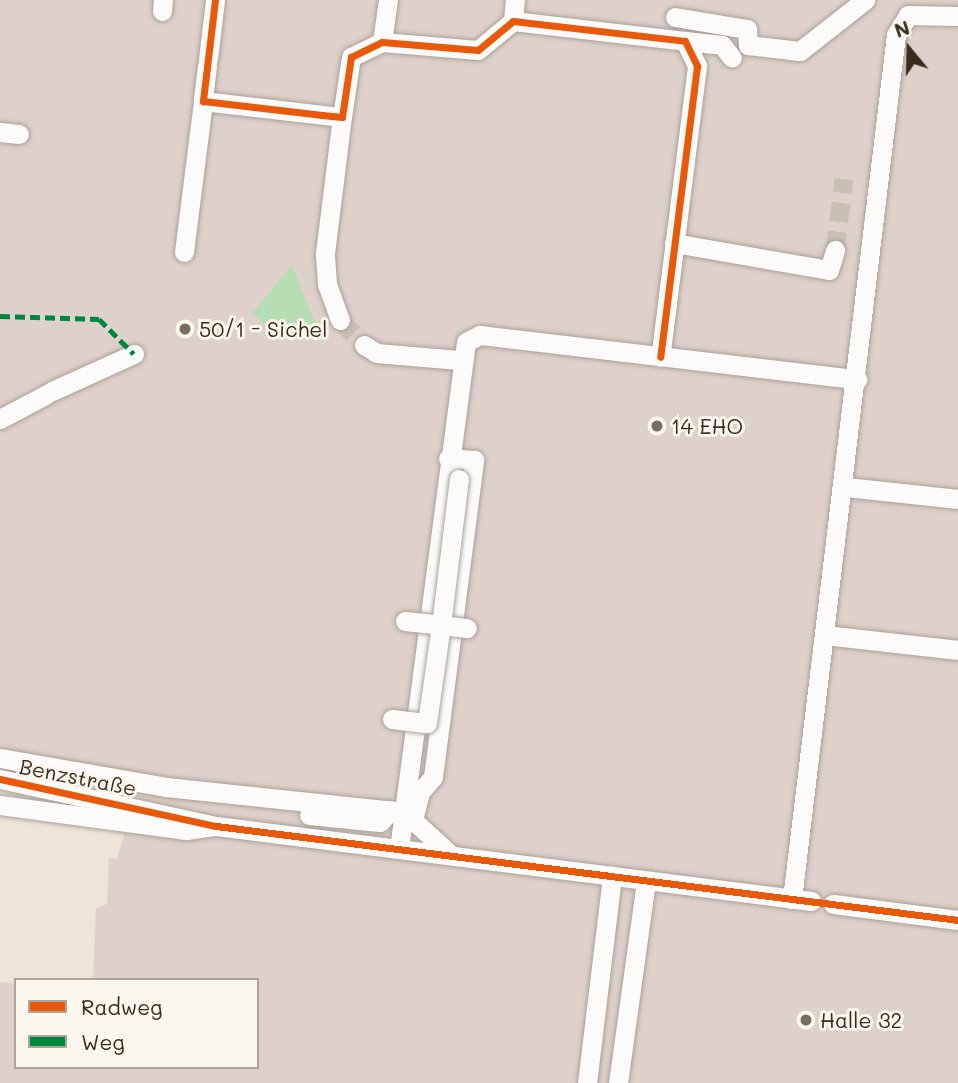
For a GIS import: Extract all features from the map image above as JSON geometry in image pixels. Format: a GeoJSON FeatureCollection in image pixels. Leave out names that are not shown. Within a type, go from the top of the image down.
{"type":"FeatureCollection","features":[{"type":"Feature","properties":{"kind":"street"},"geometry":{"type":"LineString","coordinates":[[184,252],[215,0]]}},
{"type":"Feature","properties":{"kind":"street"},"geometry":{"type":"LineString","coordinates":[[382,42],[387,0]]}},
{"type":"Feature","properties":{"kind":"street"},"geometry":{"type":"LineString","coordinates":[[340,320],[327,284],[324,225],[351,57],[382,42],[478,50],[513,21],[515,0]]}},
{"type":"Feature","properties":{"kind":"street"},"geometry":{"type":"LineString","coordinates":[[675,17],[747,29],[748,45],[800,51],[865,0]]}},
{"type":"Feature","properties":{"kind":"street"},"geometry":{"type":"LineString","coordinates":[[148,816],[186,830],[216,826],[802,900],[825,635],[846,487],[896,35],[908,15],[958,16]]}},
{"type":"Feature","properties":{"kind":"street"},"geometry":{"type":"LineString","coordinates":[[513,21],[722,45],[732,58]]}},
{"type":"Feature","properties":{"kind":"street"},"geometry":{"type":"LineString","coordinates":[[660,358],[698,66],[685,41]]}},
{"type":"Feature","properties":{"kind":"street"},"geometry":{"type":"LineString","coordinates":[[204,101],[342,117]]}},
{"type":"Feature","properties":{"kind":"street"},"geometry":{"type":"LineString","coordinates":[[674,243],[829,270],[835,250]]}},
{"type":"Feature","properties":{"kind":"street"},"geometry":{"type":"LineString","coordinates":[[392,719],[427,723],[460,464],[459,360],[466,342],[480,335],[858,379]]}},
{"type":"Feature","properties":{"kind":"street"},"geometry":{"type":"LineString","coordinates":[[364,345],[377,353],[459,360]]}},
{"type":"Feature","properties":{"kind":"street"},"geometry":{"type":"LineString","coordinates":[[0,419],[134,354]]}},
{"type":"Feature","properties":{"kind":"street"},"geometry":{"type":"LineString","coordinates":[[399,849],[460,464]]}},
{"type":"Feature","properties":{"kind":"street"},"geometry":{"type":"LineString","coordinates":[[846,487],[958,499]]}},
{"type":"Feature","properties":{"kind":"street"},"geometry":{"type":"LineString","coordinates":[[405,621],[467,628]]}},
{"type":"Feature","properties":{"kind":"street"},"geometry":{"type":"LineString","coordinates":[[825,635],[958,650]]}},
{"type":"Feature","properties":{"kind":"street"},"geometry":{"type":"LineString","coordinates":[[0,758],[166,787],[403,813],[452,855]]}},
{"type":"Feature","properties":{"kind":"street","name":"Benzstraße"},"geometry":{"type":"LineString","coordinates":[[0,779],[148,816]]}},
{"type":"Feature","properties":{"kind":"street"},"geometry":{"type":"LineString","coordinates":[[216,826],[219,804],[370,822],[403,813]]}},
{"type":"Feature","properties":{"kind":"street","name":"Benzstraße"},"geometry":{"type":"LineString","coordinates":[[0,805],[122,821],[148,816]]}},
{"type":"Feature","properties":{"kind":"street"},"geometry":{"type":"LineString","coordinates":[[587,1083],[612,876]]}},
{"type":"Feature","properties":{"kind":"street"},"geometry":{"type":"LineString","coordinates":[[618,1083],[646,881]]}},
{"type":"Feature","properties":{"kind":"street"},"geometry":{"type":"LineString","coordinates":[[833,904],[958,920]]}},
{"type":"Feature","properties":{"kind":"shaded area"},"geometry":{"type":"Polygon","coordinates":[[[0,0],[958,0],[958,1083],[0,1083],[0,982],[14,984],[14,1069],[259,1069],[259,978],[93,978],[96,908],[107,904],[109,858],[117,859],[125,831],[147,835],[149,801],[123,800],[125,786],[0,770],[0,0]]]}},
{"type":"Feature","properties":{"kind":"green space"},"geometry":{"type":"Polygon","coordinates":[[[292,265],[318,330],[284,341],[252,313],[292,265]]]}},
{"type":"Feature","properties":{"kind":"tunnel"},"geometry":{"type":"LineString","coordinates":[[835,250],[844,179]]}},
{"type":"Feature","properties":{"kind":"tunnel"},"geometry":{"type":"LineString","coordinates":[[340,320],[364,345]]}},
{"type":"Feature","properties":{"kind":"marked path"},"geometry":{"type":"LineString","coordinates":[[0,316],[99,319],[134,354]]}},
{"type":"Feature","properties":{"kind":"cycle path"},"geometry":{"type":"LineString","coordinates":[[215,0],[203,101],[342,117],[351,57],[382,42],[478,50],[513,21],[685,41],[697,66],[660,357]]}},
{"type":"Feature","properties":{"kind":"cycle path"},"geometry":{"type":"LineString","coordinates":[[0,779],[216,826],[958,920]]}},
{"type":"Feature","properties":{"kind":"place","name":"50/1 - Sichel"},"geometry":{"type":"Point","coordinates":[185,329]}},
{"type":"Feature","properties":{"kind":"place","name":"14 EHO"},"geometry":{"type":"Point","coordinates":[657,426]}},
{"type":"Feature","properties":{"kind":"place","name":"Halle 32"},"geometry":{"type":"Point","coordinates":[806,1020]}}]}
